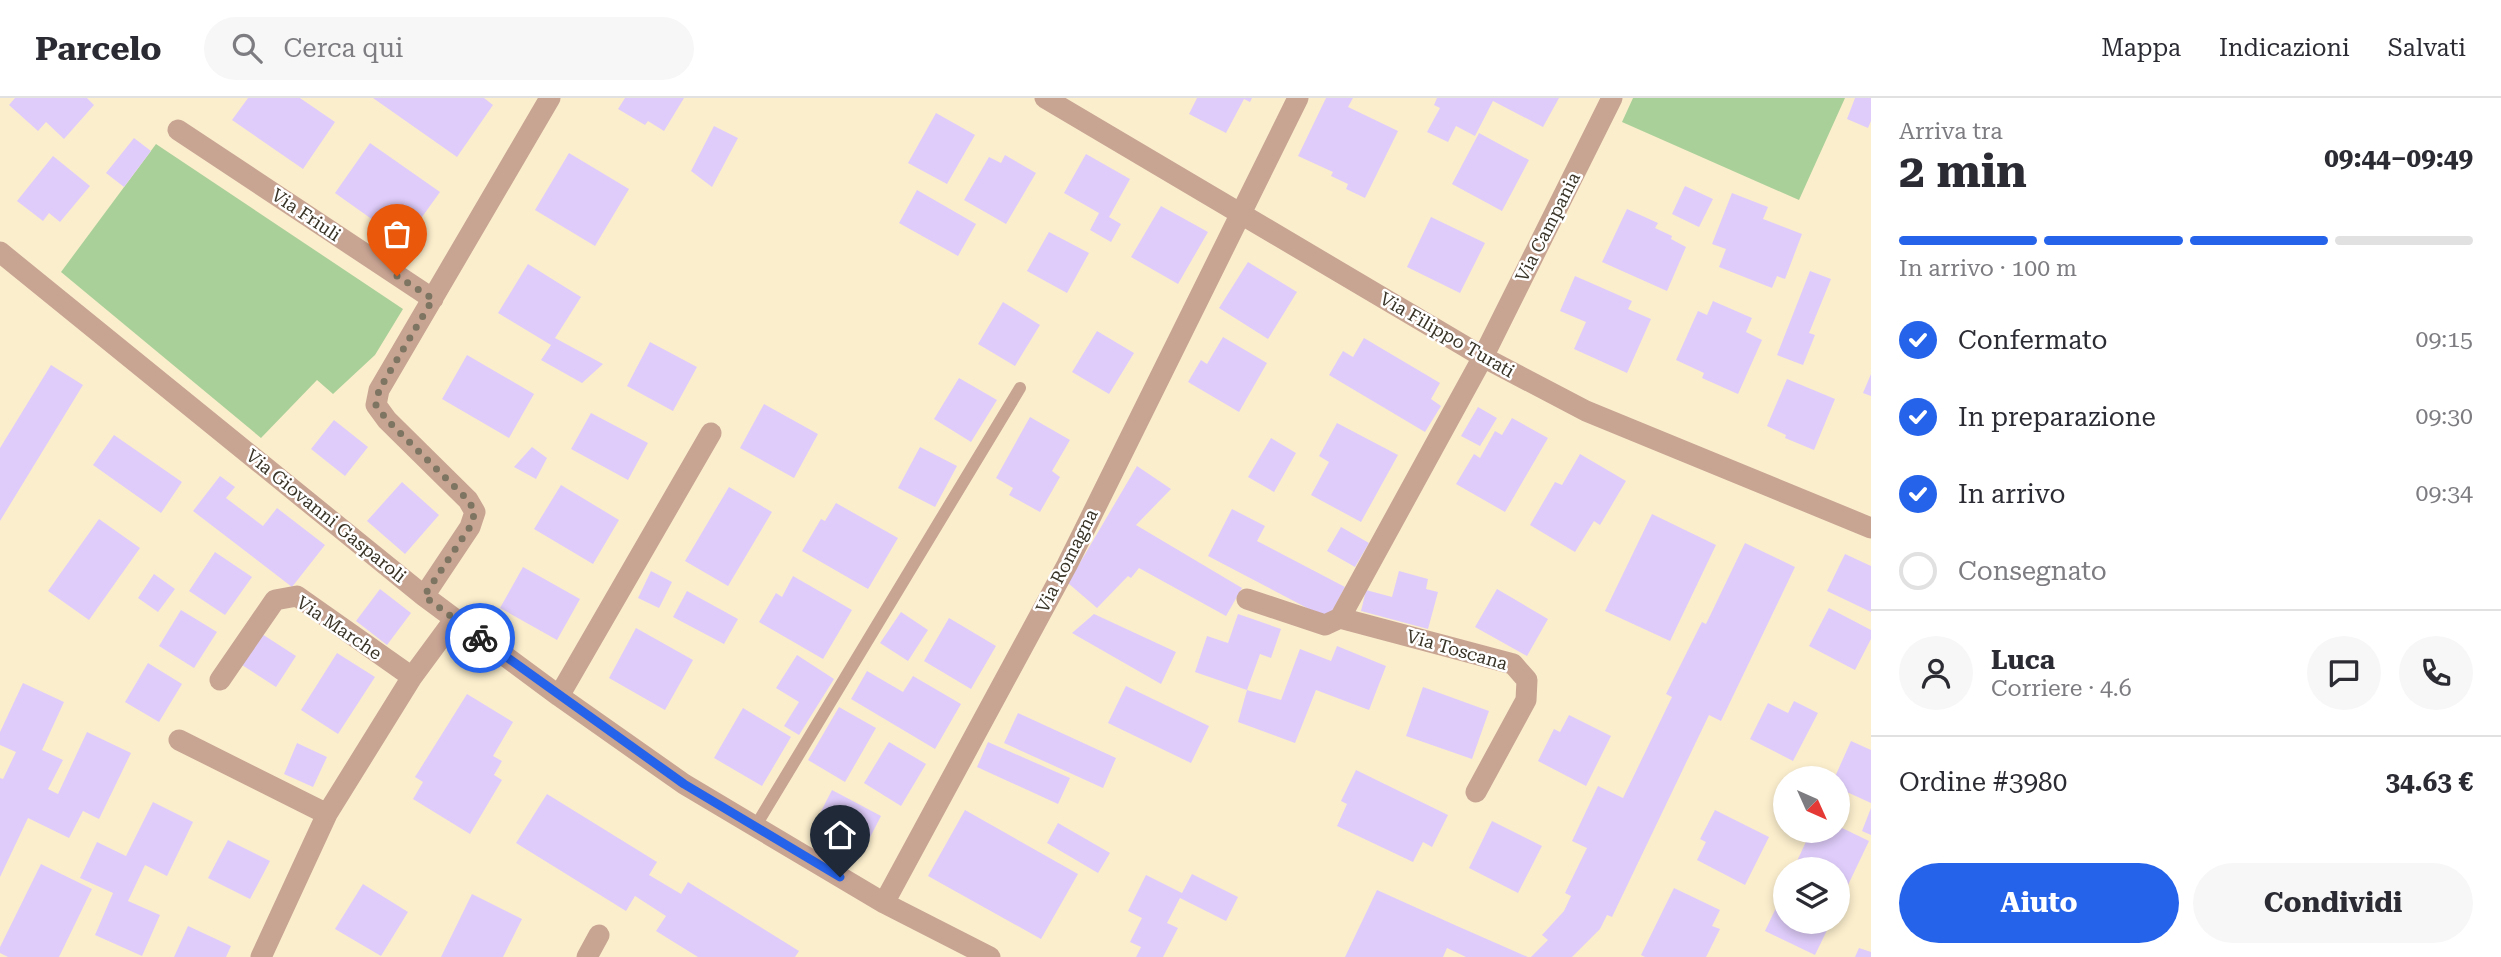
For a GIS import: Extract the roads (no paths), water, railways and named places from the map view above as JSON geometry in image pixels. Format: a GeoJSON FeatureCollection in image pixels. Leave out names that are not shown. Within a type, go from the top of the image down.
{"type":"FeatureCollection","features":[{"type":"Feature","properties":{"kind":"street"},"geometry":{"type":"LineString","coordinates":[[424,596],[470,527],[475,512],[468,500],[387,420],[376,405],[379,390],[550,98]]}},
{"type":"Feature","properties":{"kind":"street","name":"Via Filippo Turati"},"geometry":{"type":"LineString","coordinates":[[1045,98],[1483,357],[1586,411],[1871,528]]}},
{"type":"Feature","properties":{"kind":"street","name":"Via Romagna"},"geometry":{"type":"LineString","coordinates":[[884,903],[1067,565],[1298,98]]}},
{"type":"Feature","properties":{"kind":"street","name":"Via Campania"},"geometry":{"type":"LineString","coordinates":[[1483,357],[1612,98]]}},
{"type":"Feature","properties":{"kind":"street","name":"Via Friuli"},"geometry":{"type":"LineString","coordinates":[[178,130],[433,299]]}},
{"type":"Feature","properties":{"kind":"street","name":"Via Giovanni Gasparoli"},"geometry":{"type":"LineString","coordinates":[[0,252],[454,620],[559,696],[684,784],[884,903],[989,957]]}},
{"type":"Feature","properties":{"kind":"street"},"geometry":{"type":"LineString","coordinates":[[1340,618],[1483,357]]}},
{"type":"Feature","properties":{"kind":"street"},"geometry":{"type":"LineString","coordinates":[[559,696],[711,433]]}},
{"type":"Feature","properties":{"kind":"street","name":"Via Marche"},"geometry":{"type":"LineString","coordinates":[[220,680],[275,600],[296,596],[412,677]]}},
{"type":"Feature","properties":{"kind":"street","name":"Via Toscana"},"geometry":{"type":"LineString","coordinates":[[1247,599],[1325,625],[1340,618],[1513,664],[1527,680],[1526,700],[1476,792]]}},
{"type":"Feature","properties":{"kind":"street"},"geometry":{"type":"LineString","coordinates":[[261,957],[327,814],[412,677],[454,620]]}},
{"type":"Feature","properties":{"kind":"street"},"geometry":{"type":"LineString","coordinates":[[179,740],[327,814]]}},
{"type":"Feature","properties":{"kind":"street"},"geometry":{"type":"LineString","coordinates":[[587,957],[599,935]]}},
{"type":"Feature","properties":{"kind":"lane"},"geometry":{"type":"LineString","coordinates":[[755,827],[1020,388]]}}]}
